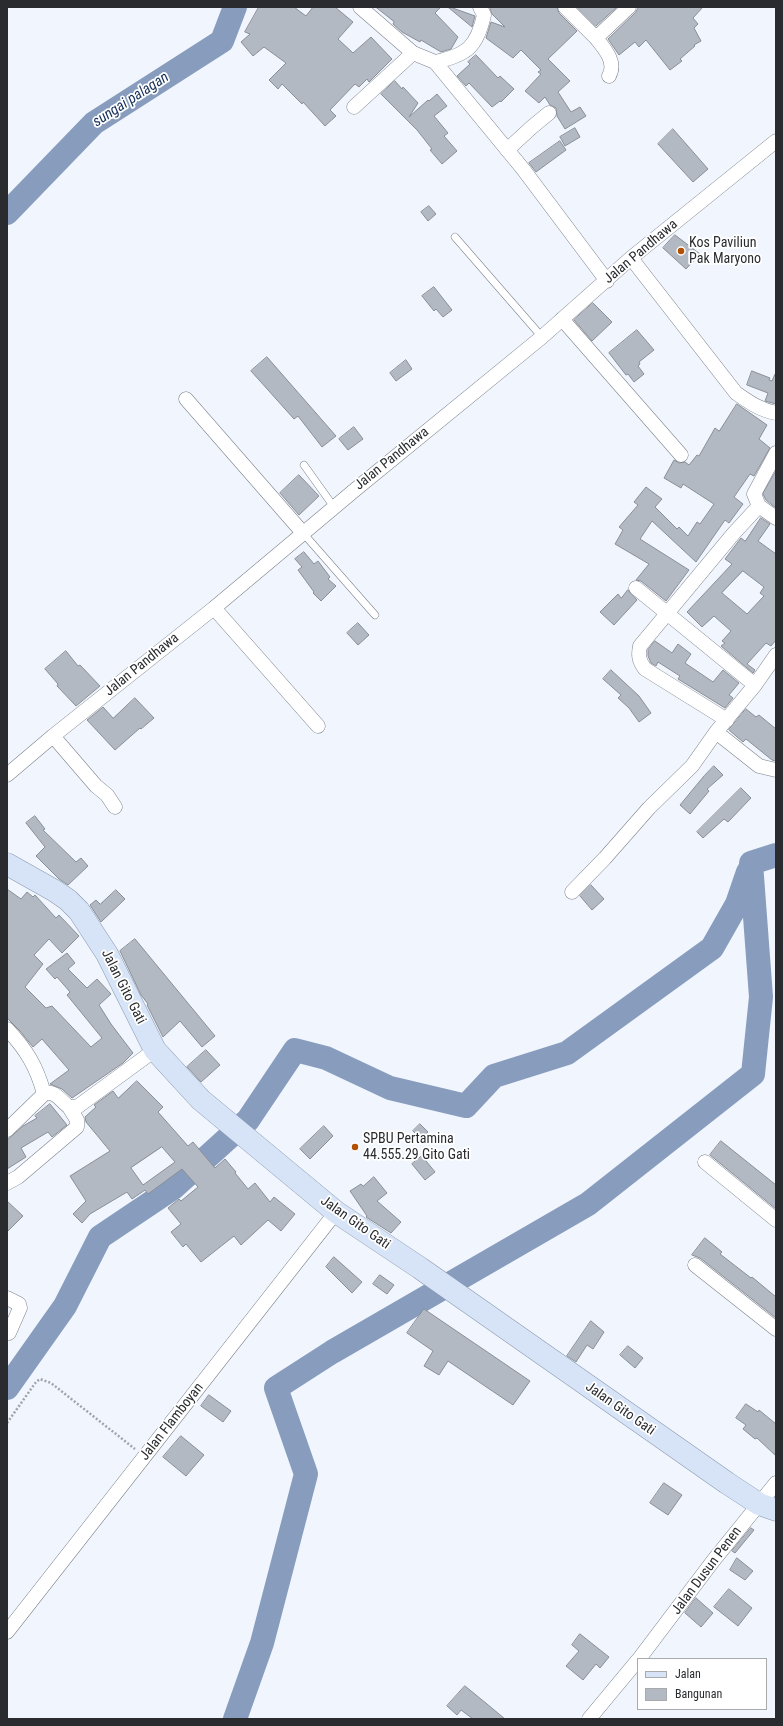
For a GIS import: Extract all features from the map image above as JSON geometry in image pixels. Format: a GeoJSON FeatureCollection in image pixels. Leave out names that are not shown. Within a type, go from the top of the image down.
{"type":"FeatureCollection","features":[{"type":"Feature","properties":{"kind":"main road","name":"Jalan Gito Gati"},"geometry":{"type":"LineString","coordinates":[[7,864],[55,891],[68,900],[79,911],[107,954],[155,1050],[201,1100],[336,1212],[420,1268],[650,1430],[767,1507]]}},
{"type":"Feature","properties":{"kind":"street"},"geometry":{"type":"LineString","coordinates":[[360,7],[413,53],[435,62],[507,150],[607,281]]}},
{"type":"Feature","properties":{"kind":"street"},"geometry":{"type":"LineString","coordinates":[[435,62],[455,58],[469,49],[481,30],[484,15],[480,7]]}},
{"type":"Feature","properties":{"kind":"street"},"geometry":{"type":"LineString","coordinates":[[565,7],[596,38],[610,58],[611,71],[609,76]]}},
{"type":"Feature","properties":{"kind":"street"},"geometry":{"type":"LineString","coordinates":[[596,38],[629,7]]}},
{"type":"Feature","properties":{"kind":"street"},"geometry":{"type":"LineString","coordinates":[[354,107],[413,53]]}},
{"type":"Feature","properties":{"kind":"street"},"geometry":{"type":"LineString","coordinates":[[507,150],[549,113]]}},
{"type":"Feature","properties":{"kind":"street","name":"Jalan Pandhawa"},"geometry":{"type":"LineString","coordinates":[[7,775],[214,608],[334,507],[542,337],[607,281],[631,258],[776,141]]}},
{"type":"Feature","properties":{"kind":"street"},"geometry":{"type":"LineString","coordinates":[[631,258],[736,393],[754,406],[776,413]]}},
{"type":"Feature","properties":{"kind":"street"},"geometry":{"type":"LineString","coordinates":[[562,319],[681,455]]}},
{"type":"Feature","properties":{"kind":"street"},"geometry":{"type":"LineString","coordinates":[[186,399],[303,533]]}},
{"type":"Feature","properties":{"kind":"street"},"geometry":{"type":"LineString","coordinates":[[776,453],[755,490],[755,497],[759,506],[776,518]]}},
{"type":"Feature","properties":{"kind":"street"},"geometry":{"type":"LineString","coordinates":[[726,720],[645,669],[640,664],[638,656],[640,646],[734,533],[759,506]]}},
{"type":"Feature","properties":{"kind":"street"},"geometry":{"type":"LineString","coordinates":[[636,588],[754,685]]}},
{"type":"Feature","properties":{"kind":"street"},"geometry":{"type":"LineString","coordinates":[[214,608],[318,726]]}},
{"type":"Feature","properties":{"kind":"street"},"geometry":{"type":"LineString","coordinates":[[572,892],[605,858],[649,808],[692,766],[716,732],[776,655]]}},
{"type":"Feature","properties":{"kind":"street"},"geometry":{"type":"LineString","coordinates":[[716,732],[759,766],[776,770]]}},
{"type":"Feature","properties":{"kind":"street"},"geometry":{"type":"LineString","coordinates":[[54,736],[96,786],[107,795],[115,807]]}},
{"type":"Feature","properties":{"kind":"street"},"geometry":{"type":"LineString","coordinates":[[7,1029],[31,1059],[39,1076],[44,1094]]}},
{"type":"Feature","properties":{"kind":"street"},"geometry":{"type":"LineString","coordinates":[[69,1107],[77,1107],[155,1050]]}},
{"type":"Feature","properties":{"kind":"street"},"geometry":{"type":"LineString","coordinates":[[7,1130],[44,1094],[52,1092],[69,1107],[77,1120],[77,1127],[18,1177],[7,1183]]}},
{"type":"Feature","properties":{"kind":"street"},"geometry":{"type":"LineString","coordinates":[[705,1162],[776,1220]]}},
{"type":"Feature","properties":{"kind":"street","name":"Jalan Flamboyan"},"geometry":{"type":"LineString","coordinates":[[7,1632],[336,1212]]}},
{"type":"Feature","properties":{"kind":"street"},"geometry":{"type":"LineString","coordinates":[[695,1265],[776,1329]]}},
{"type":"Feature","properties":{"kind":"street"},"geometry":{"type":"LineString","coordinates":[[7,1298],[20,1306],[9,1334]]}},
{"type":"Feature","properties":{"kind":"street","name":"Jalan Dusun Penen"},"geometry":{"type":"LineString","coordinates":[[641,1658],[767,1507],[776,1483]]}},
{"type":"Feature","properties":{"kind":"street","name":"Jalan Dusun Penen"},"geometry":{"type":"LineString","coordinates":[[589,1719],[637,1662]]}},
{"type":"Feature","properties":{"kind":"lane"},"geometry":{"type":"LineString","coordinates":[[455,237],[542,337]]}},
{"type":"Feature","properties":{"kind":"lane"},"geometry":{"type":"LineString","coordinates":[[304,466],[334,507]]}},
{"type":"Feature","properties":{"kind":"lane"},"geometry":{"type":"LineString","coordinates":[[303,533],[375,615]]}},
{"type":"Feature","properties":{"kind":"path"},"geometry":{"type":"LineString","coordinates":[[7,1422],[36,1382],[40,1379],[44,1380],[51,1383],[145,1457]]}},
{"type":"Feature","properties":{"kind":"building"},"geometry":{"type":"Polygon","coordinates":[[[259,7],[294,7],[306,16],[313,7],[335,7],[353,22],[338,39],[353,53],[371,37],[392,59],[369,82],[367,79],[359,87],[355,84],[330,110],[336,116],[325,126],[303,102],[302,104],[282,84],[278,89],[269,80],[286,63],[264,47],[253,56],[241,42],[250,34],[245,32],[259,7]]]}},
{"type":"Feature","properties":{"kind":"building"},"geometry":{"type":"Polygon","coordinates":[[[376,7],[441,7],[435,13],[458,37],[451,49],[441,52],[421,40],[420,42],[402,32],[393,24],[394,22],[376,7]]]}},
{"type":"Feature","properties":{"kind":"building"},"geometry":{"type":"Polygon","coordinates":[[[450,7],[475,16],[472,27],[449,8],[450,7]]]}},
{"type":"Feature","properties":{"kind":"building"},"geometry":{"type":"Polygon","coordinates":[[[490,7],[557,7],[559,13],[577,31],[548,59],[570,81],[558,92],[571,112],[580,107],[586,116],[565,129],[557,116],[556,108],[550,105],[545,97],[539,103],[525,91],[541,74],[538,72],[541,70],[521,50],[513,58],[486,38],[491,22],[505,27],[492,14],[490,7]]]}},
{"type":"Feature","properties":{"kind":"building"},"geometry":{"type":"Polygon","coordinates":[[[577,7],[617,7],[596,26],[577,7]]]}},
{"type":"Feature","properties":{"kind":"building"},"geometry":{"type":"Polygon","coordinates":[[[639,7],[703,7],[693,18],[698,24],[694,28],[701,41],[694,45],[695,46],[680,59],[682,61],[670,70],[646,40],[639,47],[635,42],[619,55],[608,39],[635,13],[639,7]]]}},
{"type":"Feature","properties":{"kind":"building"},"geometry":{"type":"Polygon","coordinates":[[[476,55],[498,78],[500,76],[514,89],[501,102],[500,101],[492,107],[469,83],[466,86],[457,76],[470,64],[468,62],[476,55]]]}},
{"type":"Feature","properties":{"kind":"building"},"geometry":{"type":"Polygon","coordinates":[[[395,81],[418,103],[409,117],[437,94],[447,106],[434,116],[448,133],[444,136],[457,151],[442,164],[430,150],[432,149],[417,130],[381,94],[395,81]]]}},
{"type":"Feature","properties":{"kind":"building"},"geometry":{"type":"Polygon","coordinates":[[[575,128],[580,137],[565,146],[560,137],[575,128]]]}},
{"type":"Feature","properties":{"kind":"building"},"geometry":{"type":"Polygon","coordinates":[[[673,129],[708,169],[693,182],[658,144],[673,129]]]}},
{"type":"Feature","properties":{"kind":"building"},"geometry":{"type":"Polygon","coordinates":[[[560,141],[566,150],[536,172],[529,163],[560,141]]]}},
{"type":"Feature","properties":{"kind":"building"},"geometry":{"type":"Polygon","coordinates":[[[429,206],[436,214],[428,221],[421,212],[429,206]]]}},
{"type":"Feature","properties":{"kind":"building","name":"Kos Paviliun Pak Maryono"},"geometry":{"type":"Polygon","coordinates":[[[675,235],[700,254],[686,269],[663,248],[675,235]]]}},
{"type":"Feature","properties":{"kind":"building"},"geometry":{"type":"Polygon","coordinates":[[[434,287],[452,310],[443,317],[436,309],[434,311],[422,296],[434,287]]]}},
{"type":"Feature","properties":{"kind":"building"},"geometry":{"type":"Polygon","coordinates":[[[593,303],[612,322],[592,341],[574,320],[593,303]]]}},
{"type":"Feature","properties":{"kind":"building"},"geometry":{"type":"Polygon","coordinates":[[[637,330],[654,350],[639,362],[640,364],[638,366],[644,374],[634,382],[628,374],[626,375],[609,353],[637,330]]]}},
{"type":"Feature","properties":{"kind":"building"},"geometry":{"type":"Polygon","coordinates":[[[267,357],[336,436],[322,447],[298,416],[294,419],[251,371],[267,357]]]}},
{"type":"Feature","properties":{"kind":"building"},"geometry":{"type":"Polygon","coordinates":[[[406,360],[412,369],[396,381],[390,373],[406,360]]]}},
{"type":"Feature","properties":{"kind":"building"},"geometry":{"type":"Polygon","coordinates":[[[752,371],[770,378],[769,380],[772,381],[775,374],[776,375],[776,404],[765,401],[768,393],[747,385],[752,371]]]}},
{"type":"Feature","properties":{"kind":"building"},"geometry":{"type":"Polygon","coordinates":[[[737,404],[767,425],[759,439],[770,448],[754,476],[750,474],[734,497],[743,504],[729,523],[725,520],[696,562],[652,521],[640,539],[689,570],[666,601],[641,581],[636,580],[649,564],[615,544],[623,530],[619,527],[638,505],[634,502],[646,487],[662,499],[655,507],[677,529],[679,527],[688,536],[697,522],[700,524],[714,504],[683,484],[681,488],[664,478],[674,460],[679,463],[685,462],[689,465],[697,455],[699,456],[715,428],[719,431],[737,404]]]}},
{"type":"Feature","properties":{"kind":"building"},"geometry":{"type":"Polygon","coordinates":[[[354,427],[363,439],[348,450],[339,439],[354,427]]]}},
{"type":"Feature","properties":{"kind":"building"},"geometry":{"type":"Polygon","coordinates":[[[776,471],[776,508],[766,500],[763,494],[776,471]]]}},
{"type":"Feature","properties":{"kind":"building"},"geometry":{"type":"Polygon","coordinates":[[[299,475],[319,496],[299,515],[280,493],[299,475]]]}},
{"type":"Feature","properties":{"kind":"building"},"geometry":{"type":"Polygon","coordinates":[[[761,518],[770,524],[758,541],[776,554],[776,640],[771,646],[766,643],[747,664],[755,670],[753,673],[721,646],[725,643],[722,641],[731,631],[714,616],[702,627],[687,612],[732,564],[725,559],[741,538],[745,541],[761,518]],[[743,571],[722,593],[747,614],[764,596],[760,593],[764,587],[743,571]]]}},
{"type":"Feature","properties":{"kind":"building"},"geometry":{"type":"Polygon","coordinates":[[[304,552],[314,564],[318,561],[330,577],[328,579],[336,586],[321,601],[313,593],[314,592],[298,570],[302,567],[295,559],[304,552]]]}},
{"type":"Feature","properties":{"kind":"building"},"geometry":{"type":"Polygon","coordinates":[[[628,590],[637,600],[614,625],[600,612],[618,594],[621,598],[628,590]]]}},
{"type":"Feature","properties":{"kind":"building"},"geometry":{"type":"Polygon","coordinates":[[[358,623],[369,635],[358,645],[347,633],[358,623]]]}},
{"type":"Feature","properties":{"kind":"building"},"geometry":{"type":"Polygon","coordinates":[[[655,641],[672,653],[678,644],[691,654],[685,663],[713,682],[723,670],[739,683],[729,695],[733,698],[725,708],[678,679],[680,676],[658,662],[656,666],[651,663],[648,656],[648,650],[655,641]]]}},
{"type":"Feature","properties":{"kind":"building"},"geometry":{"type":"Polygon","coordinates":[[[66,651],[78,666],[80,665],[100,686],[76,706],[57,686],[58,684],[45,669],[66,651]]]}},
{"type":"Feature","properties":{"kind":"building"},"geometry":{"type":"Polygon","coordinates":[[[611,670],[639,696],[651,713],[639,722],[629,708],[618,698],[621,695],[603,679],[611,670]]]}},
{"type":"Feature","properties":{"kind":"building"},"geometry":{"type":"Polygon","coordinates":[[[135,698],[154,718],[115,750],[87,720],[103,707],[113,718],[135,698]]]}},
{"type":"Feature","properties":{"kind":"building"},"geometry":{"type":"Polygon","coordinates":[[[746,709],[756,717],[759,715],[776,729],[776,761],[772,760],[746,739],[743,742],[729,730],[746,709]]]}},
{"type":"Feature","properties":{"kind":"building"},"geometry":{"type":"Polygon","coordinates":[[[714,766],[723,775],[707,789],[709,791],[690,814],[680,805],[714,766]]]}},
{"type":"Feature","properties":{"kind":"building"},"geometry":{"type":"Polygon","coordinates":[[[741,788],[751,798],[728,822],[724,819],[703,838],[697,832],[741,788]]]}},
{"type":"Feature","properties":{"kind":"building"},"geometry":{"type":"Polygon","coordinates":[[[35,816],[45,829],[43,830],[76,862],[81,858],[88,866],[68,885],[59,879],[36,856],[45,847],[26,823],[35,816]]]}},
{"type":"Feature","properties":{"kind":"building"},"geometry":{"type":"Polygon","coordinates":[[[591,885],[604,899],[592,910],[580,896],[591,885]]]}},
{"type":"Feature","properties":{"kind":"building"},"geometry":{"type":"Polygon","coordinates":[[[7,889],[21,899],[27,892],[33,897],[35,895],[56,918],[59,915],[79,936],[62,953],[49,939],[34,955],[43,964],[25,987],[46,1008],[52,1006],[91,1047],[102,1038],[67,995],[70,992],[57,977],[55,979],[46,969],[67,953],[75,963],[68,969],[87,988],[97,979],[111,994],[99,1005],[133,1053],[123,1063],[72,1098],[62,1089],[50,1084],[69,1070],[42,1039],[33,1047],[7,1018],[7,889]]]}},
{"type":"Feature","properties":{"kind":"building"},"geometry":{"type":"Polygon","coordinates":[[[116,890],[125,899],[101,922],[90,905],[96,900],[100,904],[116,890]]]}},
{"type":"Feature","properties":{"kind":"building"},"geometry":{"type":"Polygon","coordinates":[[[135,939],[215,1036],[202,1047],[180,1021],[163,1037],[147,1005],[148,1004],[141,995],[120,951],[135,939]]]}},
{"type":"Feature","properties":{"kind":"building"},"geometry":{"type":"Polygon","coordinates":[[[206,1050],[220,1065],[201,1082],[187,1067],[206,1050]]]}},
{"type":"Feature","properties":{"kind":"building"},"geometry":{"type":"Polygon","coordinates":[[[137,1081],[163,1107],[158,1112],[188,1146],[193,1142],[215,1168],[225,1159],[248,1189],[255,1183],[270,1202],[274,1197],[295,1214],[281,1231],[268,1220],[241,1245],[234,1236],[201,1262],[186,1244],[183,1247],[171,1232],[181,1224],[168,1208],[179,1199],[181,1201],[198,1187],[182,1169],[148,1194],[145,1190],[132,1199],[127,1192],[90,1214],[82,1223],[73,1214],[86,1201],[70,1176],[110,1151],[86,1122],[85,1117],[96,1107],[94,1105],[113,1091],[118,1098],[137,1081]],[[162,1147],[131,1168],[143,1185],[175,1162],[162,1147]]]}},
{"type":"Feature","properties":{"kind":"building"},"geometry":{"type":"Polygon","coordinates":[[[50,1104],[67,1125],[52,1137],[48,1132],[21,1148],[26,1157],[7,1169],[7,1140],[23,1126],[37,1118],[35,1116],[50,1104]]]}},
{"type":"Feature","properties":{"kind":"building"},"geometry":{"type":"Polygon","coordinates":[[[420,1124],[428,1132],[421,1139],[413,1131],[420,1124]]]}},
{"type":"Feature","properties":{"kind":"building"},"geometry":{"type":"Polygon","coordinates":[[[324,1126],[333,1136],[310,1159],[300,1149],[324,1126]]]}},
{"type":"Feature","properties":{"kind":"building"},"geometry":{"type":"Polygon","coordinates":[[[721,1141],[776,1185],[776,1209],[710,1155],[721,1141]]]}},
{"type":"Feature","properties":{"kind":"building"},"geometry":{"type":"Polygon","coordinates":[[[422,1156],[435,1172],[425,1180],[412,1164],[422,1156]]]}},
{"type":"Feature","properties":{"kind":"building"},"geometry":{"type":"Polygon","coordinates":[[[374,1177],[387,1193],[377,1201],[401,1222],[391,1233],[366,1217],[367,1216],[350,1191],[361,1184],[363,1186],[374,1177]]]}},
{"type":"Feature","properties":{"kind":"building"},"geometry":{"type":"Polygon","coordinates":[[[7,1201],[23,1216],[7,1232],[7,1201]]]}},
{"type":"Feature","properties":{"kind":"building"},"geometry":{"type":"Polygon","coordinates":[[[705,1238],[722,1252],[720,1254],[751,1278],[752,1277],[776,1297],[776,1318],[700,1258],[692,1255],[705,1238]]]}},
{"type":"Feature","properties":{"kind":"building"},"geometry":{"type":"Polygon","coordinates":[[[334,1257],[362,1282],[352,1293],[326,1267],[334,1257]]]}},
{"type":"Feature","properties":{"kind":"building"},"geometry":{"type":"Polygon","coordinates":[[[380,1275],[394,1285],[387,1294],[373,1284],[380,1275]]]}},
{"type":"Feature","properties":{"kind":"building"},"geometry":{"type":"Polygon","coordinates":[[[424,1309],[530,1381],[513,1405],[448,1361],[439,1375],[424,1366],[433,1351],[407,1333],[424,1309]]]}},
{"type":"Feature","properties":{"kind":"building"},"geometry":{"type":"Polygon","coordinates":[[[591,1321],[604,1332],[593,1349],[587,1345],[576,1362],[567,1356],[591,1321]]]}},
{"type":"Feature","properties":{"kind":"building"},"geometry":{"type":"Polygon","coordinates":[[[628,1346],[643,1358],[635,1368],[620,1355],[628,1346]]]}},
{"type":"Feature","properties":{"kind":"building"},"geometry":{"type":"Polygon","coordinates":[[[209,1395],[231,1411],[223,1422],[201,1406],[209,1395]]]}},
{"type":"Feature","properties":{"kind":"building"},"geometry":{"type":"Polygon","coordinates":[[[746,1404],[758,1412],[759,1410],[776,1424],[776,1456],[757,1438],[755,1439],[743,1429],[746,1425],[736,1418],[746,1404]]]}},
{"type":"Feature","properties":{"kind":"building"},"geometry":{"type":"Polygon","coordinates":[[[181,1436],[204,1455],[186,1476],[163,1457],[181,1436]]]}},
{"type":"Feature","properties":{"kind":"building"},"geometry":{"type":"Polygon","coordinates":[[[664,1483],[682,1495],[668,1515],[650,1503],[664,1483]]]}},
{"type":"Feature","properties":{"kind":"building"},"geometry":{"type":"Polygon","coordinates":[[[751,1528],[754,1530],[735,1553],[732,1551],[751,1528]]]}},
{"type":"Feature","properties":{"kind":"building"},"geometry":{"type":"Polygon","coordinates":[[[737,1558],[753,1571],[745,1580],[730,1570],[737,1558]]]}},
{"type":"Feature","properties":{"kind":"building"},"geometry":{"type":"Polygon","coordinates":[[[729,1589],[752,1608],[738,1626],[714,1607],[729,1589]]]}},
{"type":"Feature","properties":{"kind":"building"},"geometry":{"type":"Polygon","coordinates":[[[696,1598],[713,1613],[701,1627],[685,1613],[696,1598]]]}},
{"type":"Feature","properties":{"kind":"building"},"geometry":{"type":"Polygon","coordinates":[[[580,1634],[609,1657],[600,1668],[596,1664],[583,1680],[566,1666],[579,1651],[572,1645],[580,1634]]]}},
{"type":"Feature","properties":{"kind":"building"},"geometry":{"type":"Polygon","coordinates":[[[465,1686],[505,1719],[473,1719],[461,1710],[457,1715],[447,1706],[465,1686]]]}},
{"type":"Feature","properties":{"kind":"waterway","name":"sungai palagan"},"geometry":{"type":"LineString","coordinates":[[7,213],[94,123],[222,41],[235,7]]}},
{"type":"Feature","properties":{"kind":"waterway"},"geometry":{"type":"LineString","coordinates":[[235,1719],[262,1643],[306,1474],[276,1388],[332,1352],[588,1204],[753,1074],[761,997],[751,863],[776,855]]}},
{"type":"Feature","properties":{"kind":"waterway"},"geometry":{"type":"LineString","coordinates":[[7,1388],[65,1306],[100,1237],[173,1188],[248,1120],[295,1050],[326,1058],[390,1088],[466,1106],[494,1076],[567,1053],[712,948],[737,904],[748,872]]}},
{"type":"Feature","properties":{"kind":"place","name":"Kos Paviliun Pak Maryono"},"geometry":{"type":"Point","coordinates":[681,251]}},
{"type":"Feature","properties":{"kind":"place","name":"SPBU Pertamina 44.555.29 Gito Gati"},"geometry":{"type":"Point","coordinates":[355,1147]}}]}
